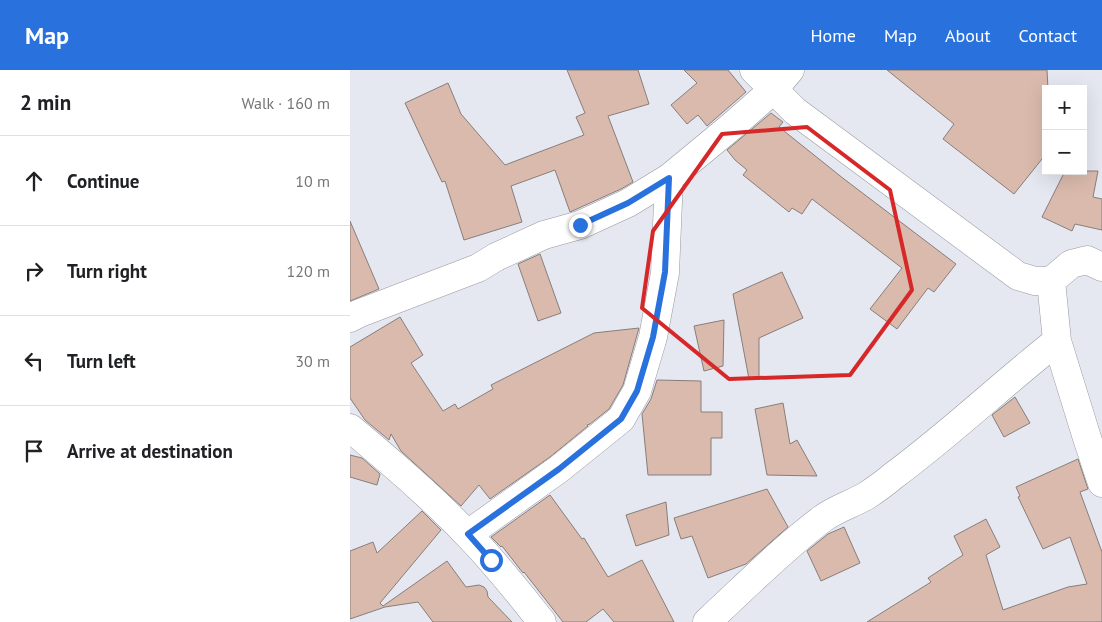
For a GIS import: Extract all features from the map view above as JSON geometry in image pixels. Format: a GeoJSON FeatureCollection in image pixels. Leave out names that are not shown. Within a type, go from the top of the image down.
{"type":"FeatureCollection","features":[{"type":"Feature","properties":{"kind":"street"},"geometry":{"type":"LineString","coordinates":[[754,70],[782,80],[795,111],[1018,276],[1035,281],[1051,281],[1071,264],[1086,260],[1102,267]]}},
{"type":"Feature","properties":{"kind":"street"},"geometry":{"type":"LineString","coordinates":[[350,318],[478,268],[496,257],[544,234],[580,225],[628,203],[669,178],[732,126],[782,80]]}},
{"type":"Feature","properties":{"kind":"street"},"geometry":{"type":"LineString","coordinates":[[468,534],[559,469],[621,419],[637,391],[653,337],[665,272],[669,178]]}},
{"type":"Feature","properties":{"kind":"street"},"geometry":{"type":"LineString","coordinates":[[1051,281],[1057,341],[1102,483]]}},
{"type":"Feature","properties":{"kind":"street"},"geometry":{"type":"LineString","coordinates":[[706,622],[758,572],[804,533],[824,517],[866,496],[893,477],[1057,341]]}},
{"type":"Feature","properties":{"kind":"street"},"geometry":{"type":"LineString","coordinates":[[350,428],[396,466],[468,534],[542,622]]}},
{"type":"Feature","properties":{"kind":"highlighted area"},"geometry":{"type":"Polygon","coordinates":[[[807,127],[890,190],[912,290],[850,375],[729,379],[642,308],[653,231],[722,134],[807,127]]]}},
{"type":"Feature","properties":{"kind":"building"},"geometry":{"type":"Polygon","coordinates":[[[567,70],[638,70],[649,104],[608,116],[633,182],[570,212],[555,170],[511,186],[522,222],[464,240],[445,181],[442,182],[405,103],[448,83],[461,114],[505,165],[584,135],[576,117],[585,113],[567,70]]]}},
{"type":"Feature","properties":{"kind":"building"},"geometry":{"type":"Polygon","coordinates":[[[684,70],[728,70],[746,92],[707,126],[698,115],[687,124],[671,105],[697,83],[684,70]]]}},
{"type":"Feature","properties":{"kind":"building"},"geometry":{"type":"Polygon","coordinates":[[[887,70],[1047,70],[1048,85],[1042,85],[1042,159],[1014,194],[943,139],[954,124],[887,70]]]}},
{"type":"Feature","properties":{"kind":"building"},"geometry":{"type":"Polygon","coordinates":[[[771,113],[783,122],[779,127],[956,264],[934,292],[928,288],[897,329],[870,309],[902,268],[812,199],[802,214],[792,208],[789,212],[743,175],[747,170],[727,150],[771,113]]]}},
{"type":"Feature","properties":{"kind":"building"},"geometry":{"type":"Polygon","coordinates":[[[1087,171],[1098,171],[1093,197],[1102,199],[1102,230],[1075,224],[1072,231],[1042,217],[1063,175],[1087,175],[1087,171]]]}},
{"type":"Feature","properties":{"kind":"building"},"geometry":{"type":"Polygon","coordinates":[[[350,221],[379,289],[350,301],[350,221]]]}},
{"type":"Feature","properties":{"kind":"building"},"geometry":{"type":"Polygon","coordinates":[[[540,254],[561,313],[538,321],[518,264],[540,254]]]}},
{"type":"Feature","properties":{"kind":"building"},"geometry":{"type":"Polygon","coordinates":[[[782,272],[803,318],[759,338],[759,378],[749,379],[733,294],[782,272]]]}},
{"type":"Feature","properties":{"kind":"building"},"geometry":{"type":"Polygon","coordinates":[[[400,317],[423,355],[411,363],[443,411],[455,404],[458,409],[493,389],[491,385],[594,333],[639,328],[623,385],[609,409],[550,457],[490,499],[479,485],[461,506],[401,451],[391,434],[389,440],[365,420],[350,398],[350,347],[400,317]]]}},
{"type":"Feature","properties":{"kind":"building"},"geometry":{"type":"Polygon","coordinates":[[[724,320],[723,366],[704,371],[694,326],[724,320]]]}},
{"type":"Feature","properties":{"kind":"building"},"geometry":{"type":"Polygon","coordinates":[[[657,380],[701,381],[701,412],[722,412],[722,438],[711,438],[711,475],[648,475],[642,414],[651,399],[657,380]]]}},
{"type":"Feature","properties":{"kind":"building"},"geometry":{"type":"Polygon","coordinates":[[[1015,397],[1030,423],[1004,437],[992,415],[1015,397]]]}},
{"type":"Feature","properties":{"kind":"building"},"geometry":{"type":"Polygon","coordinates":[[[783,403],[790,444],[797,440],[817,476],[767,475],[755,409],[783,403]]]}},
{"type":"Feature","properties":{"kind":"building"},"geometry":{"type":"Polygon","coordinates":[[[350,455],[362,458],[380,474],[377,485],[350,477],[350,455]]]}},
{"type":"Feature","properties":{"kind":"building"},"geometry":{"type":"Polygon","coordinates":[[[1078,459],[1088,489],[1080,492],[1102,552],[1102,622],[867,622],[931,582],[928,578],[963,555],[954,536],[986,519],[1000,547],[986,555],[1003,610],[1068,587],[1087,584],[1070,537],[1043,549],[1018,497],[1020,496],[1016,487],[1078,459]]]}},
{"type":"Feature","properties":{"kind":"building"},"geometry":{"type":"Polygon","coordinates":[[[767,489],[788,527],[746,564],[708,578],[692,536],[681,539],[674,518],[767,489]]]}},
{"type":"Feature","properties":{"kind":"building"},"geometry":{"type":"Polygon","coordinates":[[[550,495],[582,539],[584,538],[608,577],[642,560],[674,622],[614,622],[603,609],[586,622],[563,622],[502,546],[491,537],[550,495]]]}},
{"type":"Feature","properties":{"kind":"building"},"geometry":{"type":"Polygon","coordinates":[[[666,502],[669,535],[636,546],[626,515],[666,502]]]}},
{"type":"Feature","properties":{"kind":"building"},"geometry":{"type":"Polygon","coordinates":[[[422,511],[441,530],[380,603],[383,606],[447,561],[466,587],[479,585],[484,587],[488,597],[512,622],[433,622],[418,602],[385,607],[350,619],[350,551],[373,542],[377,553],[422,511]]]}},
{"type":"Feature","properties":{"kind":"building"},"geometry":{"type":"Polygon","coordinates":[[[844,527],[860,563],[821,581],[807,551],[828,534],[844,527]]]}},
{"type":"Feature","properties":{"kind":"route"},"geometry":{"type":"LineString","coordinates":[[491,560],[468,534],[559,469],[621,419],[637,391],[653,337],[665,272],[669,178],[628,203],[580,225]]}}]}
